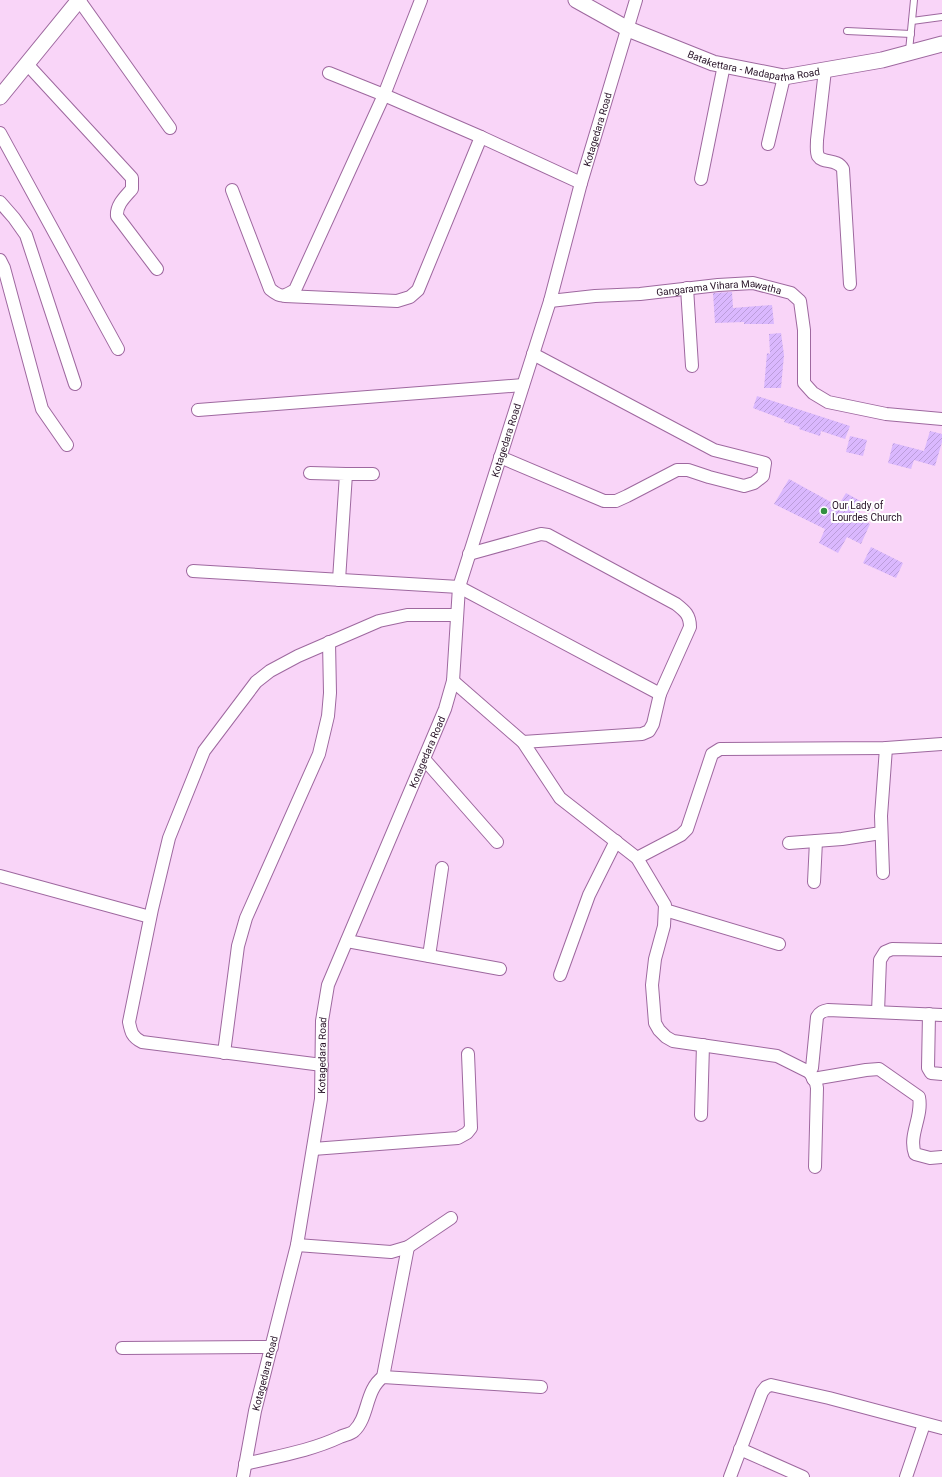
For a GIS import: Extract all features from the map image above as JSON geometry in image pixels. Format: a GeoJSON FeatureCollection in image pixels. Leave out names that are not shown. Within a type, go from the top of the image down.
{"type":"FeatureCollection","features":[{"type":"Feature","properties":{"kind":"street"},"geometry":{"type":"LineString","coordinates":[[0,97],[79,0],[170,128]]}},
{"type":"Feature","properties":{"kind":"street","name":"Batakettara - Madapatha Road"},"geometry":{"type":"LineString","coordinates":[[576,0],[628,29],[713,63],[784,77],[882,60],[942,44]]}},
{"type":"Feature","properties":{"kind":"street","name":"Kotagedara Road"},"geometry":{"type":"LineString","coordinates":[[243,1477],[255,1411],[297,1245],[321,1099],[322,1021],[328,985],[445,709],[453,681],[456,615],[459,587],[550,301],[581,183],[636,0]]}},
{"type":"Feature","properties":{"kind":"street"},"geometry":{"type":"LineString","coordinates":[[285,296],[295,290],[384,95],[416,1]]}},
{"type":"Feature","properties":{"kind":"street"},"geometry":{"type":"LineString","coordinates":[[27,64],[132,178],[132,190],[120,204],[116,211],[117,216],[158,269]]}},
{"type":"Feature","properties":{"kind":"street"},"geometry":{"type":"LineString","coordinates":[[701,179],[724,65]]}},
{"type":"Feature","properties":{"kind":"street"},"geometry":{"type":"LineString","coordinates":[[825,70],[816,140],[818,156],[822,160],[836,162],[841,165],[843,169],[850,284]]}},
{"type":"Feature","properties":{"kind":"street"},"geometry":{"type":"LineString","coordinates":[[329,73],[481,136],[581,183]]}},
{"type":"Feature","properties":{"kind":"street"},"geometry":{"type":"LineString","coordinates":[[768,144],[784,77]]}},
{"type":"Feature","properties":{"kind":"street"},"geometry":{"type":"LineString","coordinates":[[0,133],[118,349]]}},
{"type":"Feature","properties":{"kind":"street"},"geometry":{"type":"LineString","coordinates":[[232,190],[270,289],[277,295],[397,301],[410,297],[418,290],[481,136]]}},
{"type":"Feature","properties":{"kind":"street"},"geometry":{"type":"LineString","coordinates":[[0,202],[26,235],[75,384]]}},
{"type":"Feature","properties":{"kind":"street"},"geometry":{"type":"LineString","coordinates":[[0,260],[4,268],[42,409],[67,445]]}},
{"type":"Feature","properties":{"kind":"street","name":"Gangarama Vihara Mawatha"},"geometry":{"type":"LineString","coordinates":[[550,301],[753,283],[791,293],[800,301],[804,330],[804,383],[813,393],[828,402],[886,414],[942,419]]}},
{"type":"Feature","properties":{"kind":"street"},"geometry":{"type":"LineString","coordinates":[[687,288],[692,366]]}},
{"type":"Feature","properties":{"kind":"street"},"geometry":{"type":"LineString","coordinates":[[500,457],[604,501],[616,501],[622,499],[676,470],[688,470],[744,486],[754,483],[763,476],[765,463],[714,450],[533,354]]}},
{"type":"Feature","properties":{"kind":"street"},"geometry":{"type":"LineString","coordinates":[[198,410],[524,385]]}},
{"type":"Feature","properties":{"kind":"street"},"geometry":{"type":"LineString","coordinates":[[310,473],[373,474]]}},
{"type":"Feature","properties":{"kind":"street"},"geometry":{"type":"LineString","coordinates":[[340,580],[346,474]]}},
{"type":"Feature","properties":{"kind":"street"},"geometry":{"type":"LineString","coordinates":[[469,554],[541,534],[548,535],[676,604],[686,611],[690,620],[690,627],[660,694],[653,724],[649,731],[642,734],[523,742]]}},
{"type":"Feature","properties":{"kind":"street"},"geometry":{"type":"LineString","coordinates":[[193,571],[459,587],[660,694]]}},
{"type":"Feature","properties":{"kind":"street"},"geometry":{"type":"LineString","coordinates":[[322,1065],[142,1042],[131,1034],[129,1022],[150,917],[169,838],[204,751],[256,682],[270,671],[298,656],[379,621],[407,614],[456,615]]}},
{"type":"Feature","properties":{"kind":"street"},"geometry":{"type":"LineString","coordinates":[[224,1053],[238,946],[246,918],[319,754],[330,693],[329,642]]}},
{"type":"Feature","properties":{"kind":"street"},"geometry":{"type":"LineString","coordinates":[[453,681],[523,742],[560,798],[637,858],[665,905],[664,926],[654,959],[652,985],[655,1023],[659,1030],[673,1041],[703,1044],[777,1056],[811,1075],[816,1083],[815,1167]]}},
{"type":"Feature","properties":{"kind":"street"},"geometry":{"type":"LineString","coordinates":[[637,858],[681,835],[687,829],[712,754],[720,749],[886,748],[942,744]]}},
{"type":"Feature","properties":{"kind":"street"},"geometry":{"type":"LineString","coordinates":[[883,873],[881,833],[886,748]]}},
{"type":"Feature","properties":{"kind":"street"},"geometry":{"type":"LineString","coordinates":[[424,759],[497,842]]}},
{"type":"Feature","properties":{"kind":"street"},"geometry":{"type":"LineString","coordinates":[[789,843],[842,839],[881,833]]}},
{"type":"Feature","properties":{"kind":"street"},"geometry":{"type":"LineString","coordinates":[[560,975],[589,895],[616,841]]}},
{"type":"Feature","properties":{"kind":"street"},"geometry":{"type":"LineString","coordinates":[[814,882],[816,841]]}},
{"type":"Feature","properties":{"kind":"street"},"geometry":{"type":"LineString","coordinates":[[429,956],[442,868]]}},
{"type":"Feature","properties":{"kind":"street"},"geometry":{"type":"LineString","coordinates":[[0,876],[150,917]]}},
{"type":"Feature","properties":{"kind":"street"},"geometry":{"type":"LineString","coordinates":[[665,910],[779,944]]}},
{"type":"Feature","properties":{"kind":"street"},"geometry":{"type":"LineString","coordinates":[[347,941],[500,969]]}},
{"type":"Feature","properties":{"kind":"street"},"geometry":{"type":"LineString","coordinates":[[878,1012],[880,960],[885,952],[892,949],[942,950]]}},
{"type":"Feature","properties":{"kind":"street"},"geometry":{"type":"LineString","coordinates":[[811,1075],[817,1017],[819,1014],[828,1010],[942,1015]]}},
{"type":"Feature","properties":{"kind":"street"},"geometry":{"type":"LineString","coordinates":[[929,1014],[928,1068],[931,1073],[942,1074]]}},
{"type":"Feature","properties":{"kind":"street"},"geometry":{"type":"LineString","coordinates":[[701,1114],[703,1044]]}},
{"type":"Feature","properties":{"kind":"street"},"geometry":{"type":"LineString","coordinates":[[313,1149],[458,1138],[463,1136],[471,1128],[468,1054]]}},
{"type":"Feature","properties":{"kind":"street"},"geometry":{"type":"LineString","coordinates":[[811,1075],[879,1069],[919,1097],[920,1110],[913,1138],[913,1148],[916,1154],[921,1157],[942,1157]]}},
{"type":"Feature","properties":{"kind":"street"},"geometry":{"type":"LineString","coordinates":[[297,1245],[391,1252],[408,1247],[450,1218]]}},
{"type":"Feature","properties":{"kind":"street"},"geometry":{"type":"LineString","coordinates":[[383,1377],[408,1247]]}},
{"type":"Feature","properties":{"kind":"street"},"geometry":{"type":"LineString","coordinates":[[122,1348],[272,1347]]}},
{"type":"Feature","properties":{"kind":"street"},"geometry":{"type":"LineString","coordinates":[[245,1464],[315,1448],[354,1431],[361,1420],[377,1381],[383,1377],[541,1387]]}},
{"type":"Feature","properties":{"kind":"street"},"geometry":{"type":"LineString","coordinates":[[730,1477],[762,1392],[770,1385],[829,1398],[942,1428]]}},
{"type":"Feature","properties":{"kind":"street"},"geometry":{"type":"LineString","coordinates":[[906,1477],[924,1424]]}},
{"type":"Feature","properties":{"kind":"street"},"geometry":{"type":"LineString","coordinates":[[740,1449],[803,1477]]}},
{"type":"Feature","properties":{"kind":"lane"},"geometry":{"type":"LineString","coordinates":[[909,53],[914,0]]}},
{"type":"Feature","properties":{"kind":"lane"},"geometry":{"type":"LineString","coordinates":[[912,22],[942,17]]}},
{"type":"Feature","properties":{"kind":"lane"},"geometry":{"type":"LineString","coordinates":[[847,31],[911,34]]}},
{"type":"Feature","properties":{"kind":"building"},"geometry":{"type":"Polygon","coordinates":[[[732,292],[733,308],[772,305],[774,324],[744,324],[744,322],[715,323],[713,293],[732,292]]]}},
{"type":"Feature","properties":{"kind":"building"},"geometry":{"type":"Polygon","coordinates":[[[781,333],[784,355],[781,388],[764,388],[767,353],[770,354],[769,334],[781,333]]]}},
{"type":"Feature","properties":{"kind":"building"},"geometry":{"type":"Polygon","coordinates":[[[757,396],[850,426],[845,439],[821,431],[820,436],[799,429],[800,427],[784,422],[785,420],[753,408],[757,396]]]}},
{"type":"Feature","properties":{"kind":"building"},"geometry":{"type":"Polygon","coordinates":[[[930,431],[942,434],[942,442],[935,466],[914,460],[911,469],[888,463],[893,443],[924,451],[930,431]]]}},
{"type":"Feature","properties":{"kind":"building"},"geometry":{"type":"Polygon","coordinates":[[[850,436],[867,440],[863,456],[846,452],[850,436]]]}},
{"type":"Feature","properties":{"kind":"building","name":"Our Lady of Lourdes Church"},"geometry":{"type":"Polygon","coordinates":[[[789,479],[838,506],[846,493],[864,503],[857,517],[870,524],[861,544],[847,537],[838,553],[819,543],[825,529],[774,504],[789,479]]]}},
{"type":"Feature","properties":{"kind":"building"},"geometry":{"type":"Polygon","coordinates":[[[871,547],[903,563],[896,578],[863,563],[871,547]]]}},
{"type":"Feature","properties":{"kind":"place","name":"Our Lady of Lourdes Church"},"geometry":{"type":"Point","coordinates":[824,511]}}]}
